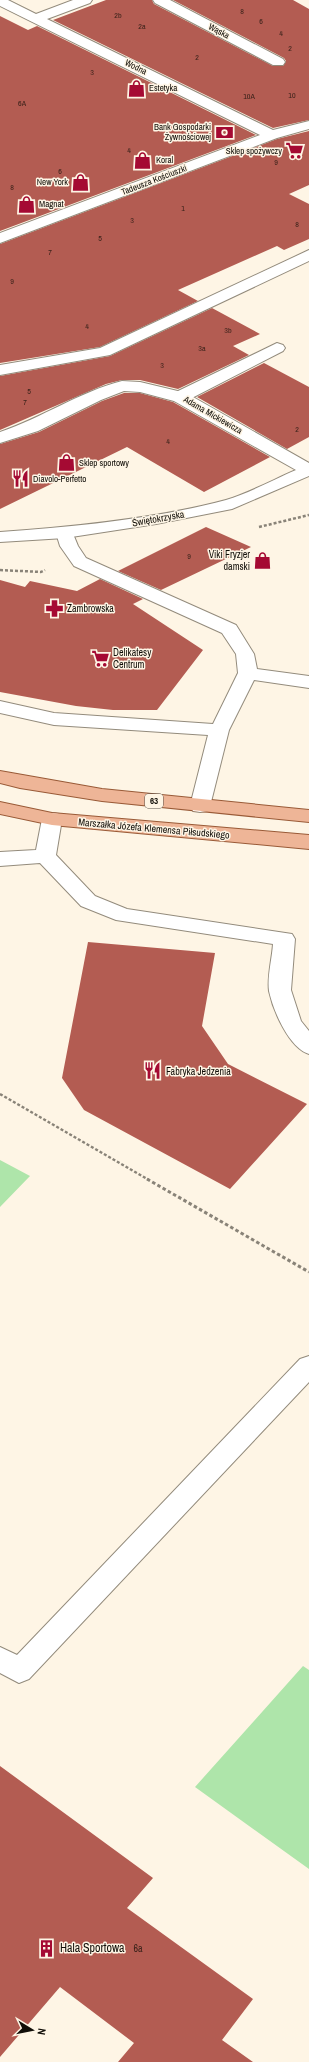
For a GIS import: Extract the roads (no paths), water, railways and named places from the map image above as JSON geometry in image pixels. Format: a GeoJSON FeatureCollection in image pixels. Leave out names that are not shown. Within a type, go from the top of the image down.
{"type":"FeatureCollection","features":[{"type":"Feature","properties":{"kind":"main road","name":"63"},"geometry":{"type":"LineString","coordinates":[[0,776],[20,782],[102,795],[309,816]]}},
{"type":"Feature","properties":{"kind":"main road","name":"Marszałka Józefa Klemensa Piłsudskiego"},"geometry":{"type":"LineString","coordinates":[[0,808],[52,819],[309,842]]}},
{"type":"Feature","properties":{"kind":"street","name":"Wodna"},"geometry":{"type":"LineString","coordinates":[[0,0],[272,135]]}},
{"type":"Feature","properties":{"kind":"street"},"geometry":{"type":"LineString","coordinates":[[37,18],[85,0]]}},
{"type":"Feature","properties":{"kind":"street","name":"Wąska"},"geometry":{"type":"LineString","coordinates":[[160,0],[278,62]]}},
{"type":"Feature","properties":{"kind":"street","name":"Tadeusza Kościuszki"},"geometry":{"type":"LineString","coordinates":[[0,238],[272,135],[309,125]]}},
{"type":"Feature","properties":{"kind":"street"},"geometry":{"type":"LineString","coordinates":[[0,370],[104,352],[309,256]]}},
{"type":"Feature","properties":{"kind":"street"},"geometry":{"type":"LineString","coordinates":[[180,396],[277,348]]}},
{"type":"Feature","properties":{"kind":"street","name":"Adama Mickiewicza"},"geometry":{"type":"LineString","coordinates":[[0,438],[32,427],[95,396],[122,386],[140,387],[180,396],[309,470]]}},
{"type":"Feature","properties":{"kind":"street","name":"Świętokrzyska"},"geometry":{"type":"LineString","coordinates":[[0,537],[65,533],[156,519],[232,504],[309,470]]}},
{"type":"Feature","properties":{"kind":"street"},"geometry":{"type":"LineString","coordinates":[[65,533],[69,546],[80,562],[190,610],[229,629],[245,654],[248,673],[219,730],[200,806]]}},
{"type":"Feature","properties":{"kind":"street"},"geometry":{"type":"LineString","coordinates":[[248,673],[309,682]]}},
{"type":"Feature","properties":{"kind":"street"},"geometry":{"type":"LineString","coordinates":[[0,707],[54,719],[219,730]]}},
{"type":"Feature","properties":{"kind":"street"},"geometry":{"type":"LineString","coordinates":[[45,856],[52,819]]}},
{"type":"Feature","properties":{"kind":"street"},"geometry":{"type":"LineString","coordinates":[[0,859],[45,856]]}},
{"type":"Feature","properties":{"kind":"street"},"geometry":{"type":"LineString","coordinates":[[45,856],[88,901],[123,915],[284,939],[280,990],[291,1024],[309,1046]]}},
{"type":"Feature","properties":{"kind":"street"},"geometry":{"type":"LineString","coordinates":[[0,1659],[19,1671],[309,1366]]}},
{"type":"Feature","properties":{"kind":"place","name":"Estetyka"},"geometry":{"type":"Point","coordinates":[136,88]}},
{"type":"Feature","properties":{"kind":"place","name":"Bank Gospodarki Żywnościowej"},"geometry":{"type":"Point","coordinates":[224,132]}},
{"type":"Feature","properties":{"kind":"place","name":"Sklep spożywczy"},"geometry":{"type":"Point","coordinates":[295,151]}},
{"type":"Feature","properties":{"kind":"place","name":"Koral"},"geometry":{"type":"Point","coordinates":[143,160]}},
{"type":"Feature","properties":{"kind":"place","name":"New York"},"geometry":{"type":"Point","coordinates":[81,182]}},
{"type":"Feature","properties":{"kind":"place","name":"Magnat"},"geometry":{"type":"Point","coordinates":[26,204]}},
{"type":"Feature","properties":{"kind":"place","name":"Sklep sportowy"},"geometry":{"type":"Point","coordinates":[66,463]}},
{"type":"Feature","properties":{"kind":"place","name":"Diavolo-Perfetto"},"geometry":{"type":"Point","coordinates":[20,479]}},
{"type":"Feature","properties":{"kind":"place","name":"Viki Fryzjer damski"},"geometry":{"type":"Point","coordinates":[263,560]}},
{"type":"Feature","properties":{"kind":"place","name":"Zambrowska"},"geometry":{"type":"Point","coordinates":[54,608]}},
{"type":"Feature","properties":{"kind":"place","name":"Delikatesy Centrum"},"geometry":{"type":"Point","coordinates":[100,658]}},
{"type":"Feature","properties":{"kind":"place","name":"Fabryka Jedzenia"},"geometry":{"type":"Point","coordinates":[153,1071]}},
{"type":"Feature","properties":{"kind":"place","name":"Hala Sportowa"},"geometry":{"type":"Point","coordinates":[47,1948]}}]}
